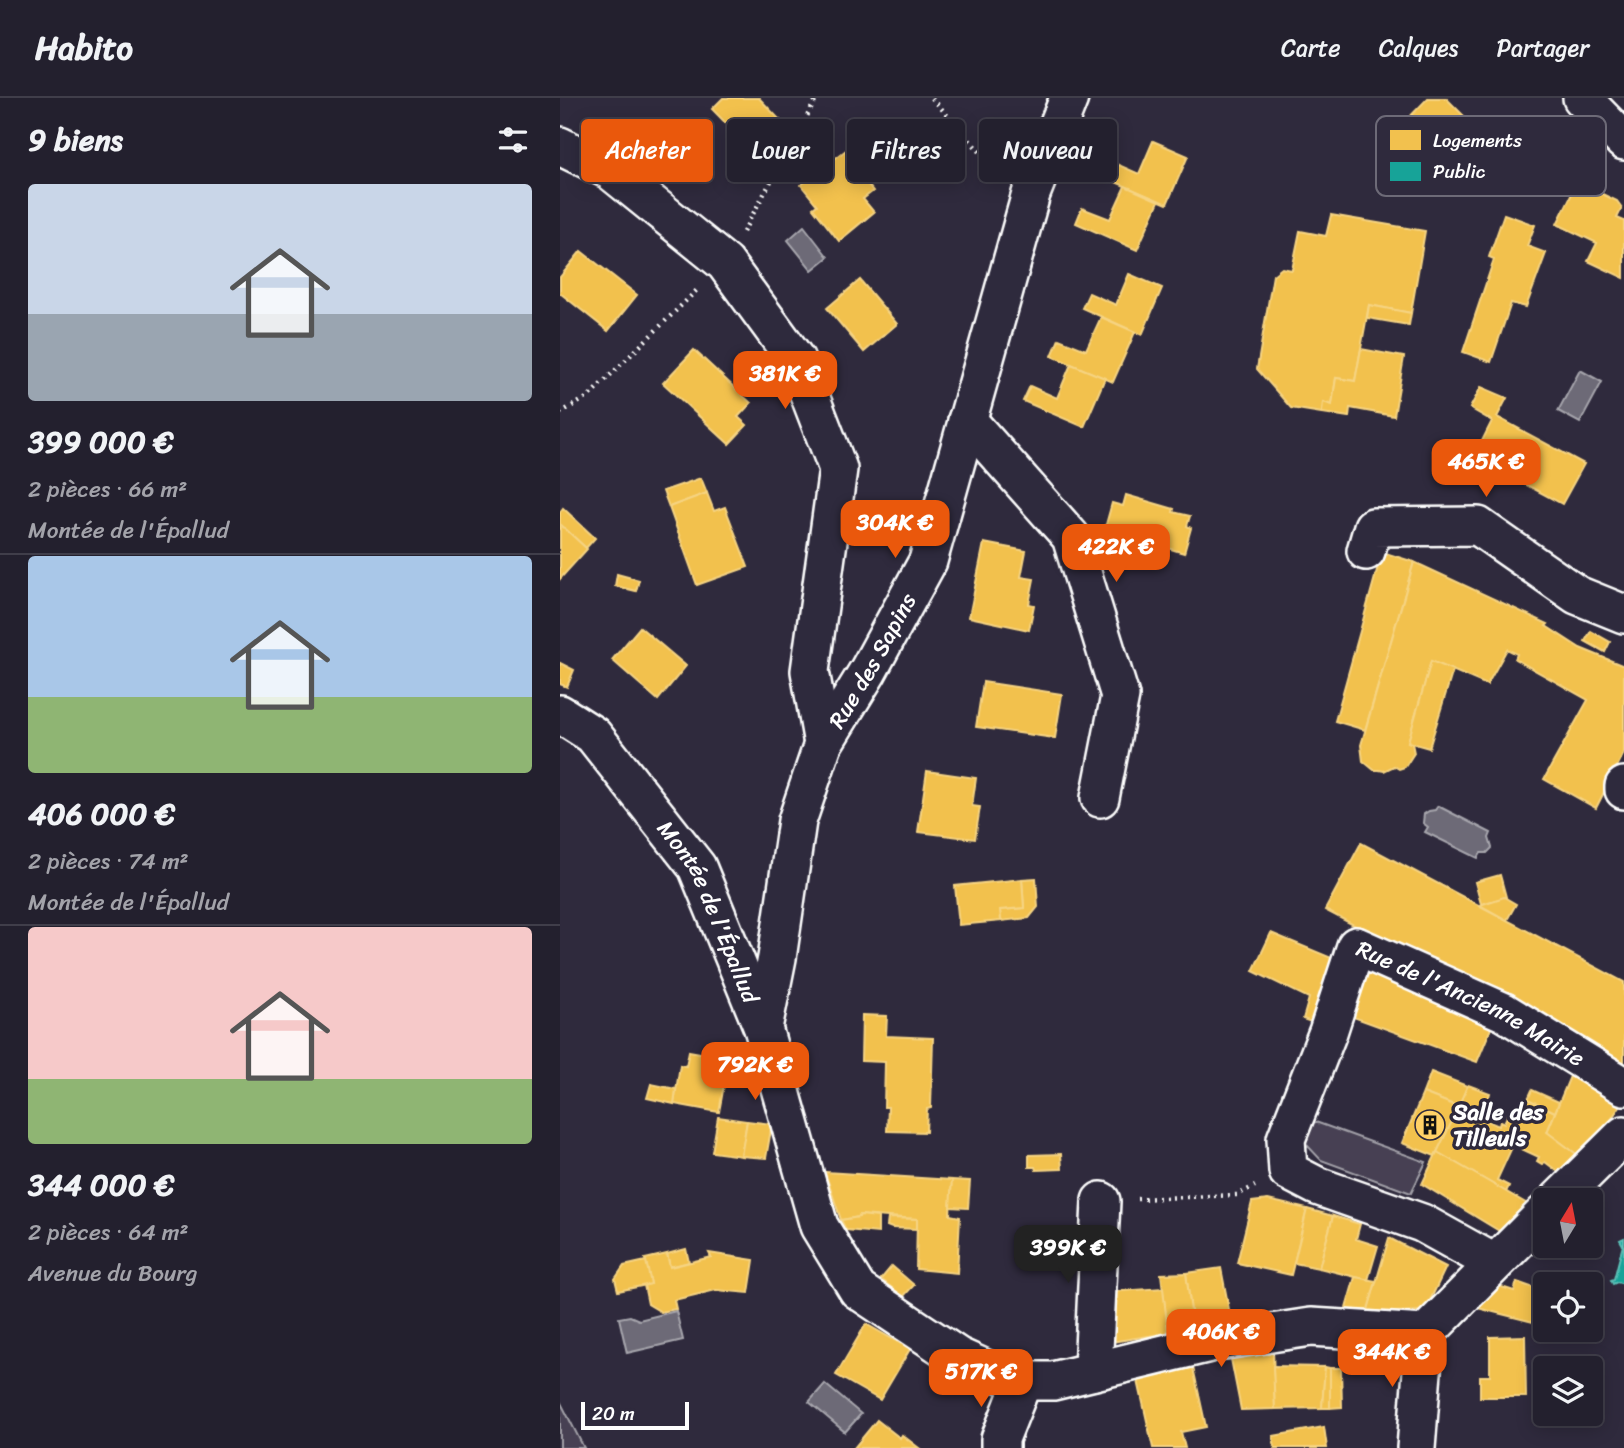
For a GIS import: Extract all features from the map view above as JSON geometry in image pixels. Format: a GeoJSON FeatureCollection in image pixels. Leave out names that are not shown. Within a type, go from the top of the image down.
{"type":"FeatureCollection","features":[{"type":"Feature","properties":{"kind":"street","name":"Rue des Sapins"},"geometry":{"type":"LineString","coordinates":[[763,1028],[777,958],[797,821],[823,744],[868,671],[928,561],[1031,194],[1069,98]]}},
{"type":"Feature","properties":{"kind":"street"},"geometry":{"type":"LineString","coordinates":[[1582,98],[1600,116]]}},
{"type":"Feature","properties":{"kind":"street"},"geometry":{"type":"LineString","coordinates":[[1606,123],[1624,141]]}},
{"type":"Feature","properties":{"kind":"street"},"geometry":{"type":"LineString","coordinates":[[560,146],[611,171],[725,263],[796,360],[838,469],[810,671],[823,744]]}},
{"type":"Feature","properties":{"kind":"street"},"geometry":{"type":"LineString","coordinates":[[967,420],[1071,537],[1120,696],[1100,798]]}},
{"type":"Feature","properties":{"kind":"street"},"geometry":{"type":"LineString","coordinates":[[1366,551],[1373,527],[1478,526],[1577,595],[1624,614]]}},
{"type":"Feature","properties":{"kind":"street","name":"Montée de l'Épallud"},"geometry":{"type":"LineString","coordinates":[[560,714],[593,735],[697,867],[763,1028],[819,1226],[858,1290],[957,1356],[989,1371],[1023,1381],[1053,1381],[1218,1341],[1311,1327],[1425,1334]]}},
{"type":"Feature","properties":{"kind":"street","name":"Rue de l'Ancienne Mairie"},"geometry":{"type":"LineString","coordinates":[[1288,1171],[1286,1139],[1328,1032],[1356,946],[1504,1012],[1624,1086]]}},
{"type":"Feature","properties":{"kind":"street"},"geometry":{"type":"LineString","coordinates":[[1570,1188],[1624,1135]]}},
{"type":"Feature","properties":{"kind":"street"},"geometry":{"type":"LineString","coordinates":[[1288,1171],[1317,1186],[1422,1223],[1494,1263]]}},
{"type":"Feature","properties":{"kind":"street"},"geometry":{"type":"LineString","coordinates":[[1093,1371],[1101,1201]]}},
{"type":"Feature","properties":{"kind":"street"},"geometry":{"type":"LineString","coordinates":[[1416,1448],[1425,1334],[1533,1225]]}},
{"type":"Feature","properties":{"kind":"street"},"geometry":{"type":"LineString","coordinates":[[1000,1448],[1000,1439],[1023,1381]]}},
{"type":"Feature","properties":{"kind":"path"},"geometry":{"type":"LineString","coordinates":[[560,413],[588,397],[725,263],[817,98]]}},
{"type":"Feature","properties":{"kind":"path"},"geometry":{"type":"LineString","coordinates":[[932,98],[1013,188],[1031,194]]}},
{"type":"Feature","properties":{"kind":"path"},"geometry":{"type":"LineString","coordinates":[[1101,1201],[1237,1195],[1288,1171]]}},
{"type":"Feature","properties":{"kind":"shaded area"},"geometry":{"type":"Polygon","coordinates":[[[804,226],[828,257],[812,270],[788,240],[804,226]]]}},
{"type":"Feature","properties":{"kind":"shaded area"},"geometry":{"type":"Polygon","coordinates":[[[1580,370],[1602,382],[1580,423],[1558,411],[1580,370]]]}},
{"type":"Feature","properties":{"kind":"shaded area"},"geometry":{"type":"Polygon","coordinates":[[[1438,806],[1491,833],[1489,838],[1492,848],[1487,853],[1481,853],[1478,858],[1425,832],[1428,827],[1423,823],[1424,814],[1438,806]]]}},
{"type":"Feature","properties":{"kind":"shaded area"},"geometry":{"type":"Polygon","coordinates":[[[1310,1120],[1426,1162],[1411,1193],[1321,1160],[1305,1143],[1310,1120]]]}},
{"type":"Feature","properties":{"kind":"shaded area"},"geometry":{"type":"Polygon","coordinates":[[[676,1311],[683,1340],[627,1353],[619,1318],[630,1316],[639,1320],[676,1311]]]}},
{"type":"Feature","properties":{"kind":"shaded area"},"geometry":{"type":"Polygon","coordinates":[[[825,1384],[861,1414],[845,1432],[809,1402],[825,1384]]]}},
{"type":"Feature","properties":{"kind":"shaded area"},"geometry":{"type":"Polygon","coordinates":[[[560,1401],[584,1448],[560,1448],[560,1401]]]}},
{"type":"Feature","properties":{"kind":"building: Logements"},"geometry":{"type":"Polygon","coordinates":[[[723,98],[759,98],[779,119],[727,119],[727,124],[712,109],[723,98]]]}},
{"type":"Feature","properties":{"kind":"building: Logements"},"geometry":{"type":"Polygon","coordinates":[[[1428,98],[1446,98],[1464,116],[1411,116],[1428,98]]]}},
{"type":"Feature","properties":{"kind":"building: Logements"},"geometry":{"type":"Polygon","coordinates":[[[1153,141],[1188,156],[1167,204],[1115,182],[1117,164],[1139,174],[1153,141]]]}},
{"type":"Feature","properties":{"kind":"building: Logements"},"geometry":{"type":"Polygon","coordinates":[[[846,150],[847,182],[866,182],[873,191],[863,199],[874,212],[839,241],[813,208],[817,205],[801,185],[805,182],[833,182],[833,160],[846,150]]]}},
{"type":"Feature","properties":{"kind":"building: Logements"},"geometry":{"type":"Polygon","coordinates":[[[1125,186],[1159,201],[1137,250],[1076,223],[1082,208],[1110,219],[1125,186]]]}},
{"type":"Feature","properties":{"kind":"building: Logements"},"geometry":{"type":"Polygon","coordinates":[[[1571,196],[1606,196],[1617,201],[1622,208],[1617,218],[1624,221],[1624,278],[1588,261],[1597,243],[1557,224],[1571,196]]]}},
{"type":"Feature","properties":{"kind":"building: Logements"},"geometry":{"type":"Polygon","coordinates":[[[1504,214],[1535,225],[1527,246],[1546,253],[1526,307],[1511,303],[1491,362],[1463,352],[1494,259],[1489,257],[1504,214]]]}},
{"type":"Feature","properties":{"kind":"building: Logements"},"geometry":{"type":"Polygon","coordinates":[[[1331,215],[1425,231],[1411,313],[1369,305],[1355,381],[1336,378],[1332,405],[1323,402],[1322,413],[1291,408],[1257,369],[1273,275],[1282,268],[1292,270],[1300,231],[1326,236],[1331,215]]]}},
{"type":"Feature","properties":{"kind":"building: Logements"},"geometry":{"type":"Polygon","coordinates":[[[581,251],[637,295],[608,331],[560,293],[560,277],[581,251]]]}},
{"type":"Feature","properties":{"kind":"building: Logements"},"geometry":{"type":"Polygon","coordinates":[[[1129,274],[1162,288],[1142,335],[1082,308],[1089,293],[1116,305],[1129,274]]]}},
{"type":"Feature","properties":{"kind":"building: Logements"},"geometry":{"type":"Polygon","coordinates":[[[860,280],[897,324],[864,352],[827,308],[860,280]]]}},
{"type":"Feature","properties":{"kind":"building: Logements"},"geometry":{"type":"Polygon","coordinates":[[[1369,305],[1411,313],[1409,325],[1367,318],[1369,305]]]}},
{"type":"Feature","properties":{"kind":"building: Logements"},"geometry":{"type":"Polygon","coordinates":[[[1101,317],[1135,332],[1113,382],[1052,356],[1059,339],[1086,350],[1101,317]]]}},
{"type":"Feature","properties":{"kind":"building: Logements"},"geometry":{"type":"Polygon","coordinates":[[[1361,349],[1404,357],[1394,416],[1350,408],[1349,417],[1322,413],[1323,402],[1332,405],[1336,378],[1355,381],[1361,349]]]}},
{"type":"Feature","properties":{"kind":"building: Logements"},"geometry":{"type":"Polygon","coordinates":[[[694,350],[751,403],[738,417],[747,425],[729,444],[663,383],[694,350]]]}},
{"type":"Feature","properties":{"kind":"building: Logements"},"geometry":{"type":"Polygon","coordinates":[[[1071,364],[1105,378],[1084,427],[1023,401],[1030,386],[1057,398],[1071,364]]]}},
{"type":"Feature","properties":{"kind":"building: Logements"},"geometry":{"type":"Polygon","coordinates":[[[1481,387],[1507,398],[1497,417],[1584,464],[1562,504],[1474,457],[1492,421],[1470,408],[1481,387]]]}},
{"type":"Feature","properties":{"kind":"building: Logements"},"geometry":{"type":"Polygon","coordinates":[[[701,478],[707,493],[669,507],[663,491],[701,478]]]}},
{"type":"Feature","properties":{"kind":"building: Logements"},"geometry":{"type":"Polygon","coordinates":[[[707,493],[714,511],[725,507],[748,567],[697,585],[669,507],[707,493]]]}},
{"type":"Feature","properties":{"kind":"building: Logements"},"geometry":{"type":"Polygon","coordinates":[[[1126,495],[1190,516],[1187,526],[1191,528],[1184,553],[1164,547],[1162,554],[1114,541],[1117,531],[1105,528],[1112,503],[1123,506],[1126,495]]]}},
{"type":"Feature","properties":{"kind":"building: Logements"},"geometry":{"type":"Polygon","coordinates":[[[563,508],[595,538],[586,548],[560,524],[560,512],[563,508]]]}},
{"type":"Feature","properties":{"kind":"building: Logements"},"geometry":{"type":"Polygon","coordinates":[[[560,524],[587,549],[560,579],[560,524]]]}},
{"type":"Feature","properties":{"kind":"building: Logements"},"geometry":{"type":"Polygon","coordinates":[[[984,543],[1026,551],[1021,577],[1034,579],[1029,604],[1034,605],[1029,630],[969,617],[984,543]]]}},
{"type":"Feature","properties":{"kind":"building: Logements"},"geometry":{"type":"Polygon","coordinates":[[[1382,552],[1414,562],[1365,730],[1335,721],[1382,552]]]}},
{"type":"Feature","properties":{"kind":"building: Logements"},"geometry":{"type":"Polygon","coordinates":[[[1414,562],[1548,624],[1546,626],[1580,648],[1624,666],[1624,753],[1596,808],[1544,779],[1588,700],[1515,659],[1517,654],[1507,649],[1487,685],[1431,661],[1408,742],[1412,743],[1414,753],[1405,767],[1374,770],[1363,761],[1361,745],[1414,562]]]}},
{"type":"Feature","properties":{"kind":"building: Logements"},"geometry":{"type":"Polygon","coordinates":[[[617,574],[639,580],[636,591],[615,586],[617,574]]]}},
{"type":"Feature","properties":{"kind":"building: Logements"},"geometry":{"type":"Polygon","coordinates":[[[640,627],[686,666],[658,700],[612,660],[640,627]]]}},
{"type":"Feature","properties":{"kind":"building: Logements"},"geometry":{"type":"Polygon","coordinates":[[[1591,631],[1610,642],[1605,652],[1585,641],[1591,631]]]}},
{"type":"Feature","properties":{"kind":"building: Logements"},"geometry":{"type":"Polygon","coordinates":[[[1431,661],[1453,670],[1429,748],[1408,742],[1431,661]]]}},
{"type":"Feature","properties":{"kind":"building: Logements"},"geometry":{"type":"Polygon","coordinates":[[[560,663],[574,670],[567,687],[560,684],[560,663]]]}},
{"type":"Feature","properties":{"kind":"building: Logements"},"geometry":{"type":"Polygon","coordinates":[[[983,682],[1062,694],[1055,738],[976,727],[983,682]]]}},
{"type":"Feature","properties":{"kind":"building: Logements"},"geometry":{"type":"Polygon","coordinates":[[[927,771],[976,778],[972,806],[980,807],[975,839],[918,832],[927,771]]]}},
{"type":"Feature","properties":{"kind":"building: Logements"},"geometry":{"type":"Polygon","coordinates":[[[1361,843],[1624,982],[1624,1067],[1325,910],[1361,843]]]}},
{"type":"Feature","properties":{"kind":"building: Logements"},"geometry":{"type":"Polygon","coordinates":[[[1500,875],[1506,897],[1481,904],[1475,882],[1500,875]]]}},
{"type":"Feature","properties":{"kind":"building: Logements"},"geometry":{"type":"Polygon","coordinates":[[[1036,878],[1038,907],[1029,918],[1001,921],[1000,910],[1024,908],[1022,879],[1036,878]]]}},
{"type":"Feature","properties":{"kind":"building: Logements"},"geometry":{"type":"Polygon","coordinates":[[[1022,879],[1024,908],[1000,910],[1001,921],[959,925],[955,886],[1022,879]]]}},
{"type":"Feature","properties":{"kind":"building: Logements"},"geometry":{"type":"Polygon","coordinates":[[[1504,897],[1516,904],[1507,920],[1480,905],[1504,897]]]}},
{"type":"Feature","properties":{"kind":"building: Logements"},"geometry":{"type":"Polygon","coordinates":[[[1271,933],[1334,959],[1317,1024],[1303,1019],[1309,998],[1253,971],[1271,933]]]}},
{"type":"Feature","properties":{"kind":"building: Logements"},"geometry":{"type":"Polygon","coordinates":[[[1364,967],[1494,1021],[1477,1062],[1345,1014],[1364,967]]]}},
{"type":"Feature","properties":{"kind":"building: Logements"},"geometry":{"type":"Polygon","coordinates":[[[862,1015],[887,1016],[886,1036],[933,1038],[931,1108],[927,1109],[926,1132],[887,1131],[888,1107],[884,1107],[885,1062],[861,1061],[862,1015]]]}},
{"type":"Feature","properties":{"kind":"building: Logements"},"geometry":{"type":"Polygon","coordinates":[[[689,1051],[729,1058],[719,1112],[674,1104],[680,1065],[686,1066],[689,1051]]]}},
{"type":"Feature","properties":{"kind":"building: Logements"},"geometry":{"type":"Polygon","coordinates":[[[1573,1069],[1624,1100],[1602,1133],[1579,1156],[1547,1132],[1573,1069]]]}},
{"type":"Feature","properties":{"kind":"building: Logements"},"geometry":{"type":"Polygon","coordinates":[[[1431,1072],[1467,1086],[1459,1107],[1423,1093],[1431,1072]]]}},
{"type":"Feature","properties":{"kind":"building: Logements"},"geometry":{"type":"Polygon","coordinates":[[[651,1084],[676,1089],[674,1104],[647,1098],[651,1084]]]}},
{"type":"Feature","properties":{"kind":"building: Logements"},"geometry":{"type":"Polygon","coordinates":[[[1468,1085],[1490,1093],[1482,1119],[1499,1126],[1500,1121],[1504,1123],[1509,1112],[1521,1117],[1528,1099],[1555,1112],[1547,1132],[1579,1156],[1561,1174],[1545,1162],[1542,1164],[1537,1161],[1539,1157],[1513,1145],[1497,1180],[1509,1186],[1506,1192],[1437,1152],[1468,1085]]]}},
{"type":"Feature","properties":{"kind":"building: Logements"},"geometry":{"type":"Polygon","coordinates":[[[1532,1090],[1559,1102],[1555,1112],[1528,1099],[1532,1090]]]}},
{"type":"Feature","properties":{"kind":"building: Logements","name":"Salle des Tilleuls"},"geometry":{"type":"Polygon","coordinates":[[[1423,1093],[1459,1107],[1435,1156],[1402,1143],[1423,1093]]]}},
{"type":"Feature","properties":{"kind":"building: Logements"},"geometry":{"type":"Polygon","coordinates":[[[718,1117],[747,1121],[741,1156],[712,1152],[718,1117]]]}},
{"type":"Feature","properties":{"kind":"building: Logements"},"geometry":{"type":"Polygon","coordinates":[[[747,1121],[772,1124],[766,1158],[741,1156],[747,1121]]]}},
{"type":"Feature","properties":{"kind":"building: Logements"},"geometry":{"type":"Polygon","coordinates":[[[1437,1152],[1529,1205],[1501,1232],[1422,1184],[1437,1152]]]}},
{"type":"Feature","properties":{"kind":"building: Logements"},"geometry":{"type":"Polygon","coordinates":[[[1061,1154],[1062,1169],[1036,1170],[1035,1167],[1029,1167],[1029,1155],[1061,1154]]]}},
{"type":"Feature","properties":{"kind":"building: Logements"},"geometry":{"type":"Polygon","coordinates":[[[825,1172],[952,1180],[950,1215],[960,1217],[957,1273],[916,1269],[917,1219],[860,1215],[841,1220],[825,1172]]]}},
{"type":"Feature","properties":{"kind":"building: Logements"},"geometry":{"type":"Polygon","coordinates":[[[952,1180],[970,1181],[968,1208],[950,1207],[952,1180]]]}},
{"type":"Feature","properties":{"kind":"building: Logements"},"geometry":{"type":"Polygon","coordinates":[[[1268,1200],[1307,1209],[1291,1275],[1237,1263],[1252,1202],[1268,1200]]]}},
{"type":"Feature","properties":{"kind":"building: Logements"},"geometry":{"type":"Polygon","coordinates":[[[1307,1209],[1333,1216],[1319,1268],[1294,1263],[1307,1209]]]}},
{"type":"Feature","properties":{"kind":"building: Logements"},"geometry":{"type":"Polygon","coordinates":[[[860,1215],[878,1217],[878,1233],[846,1230],[841,1220],[860,1215]]]}},
{"type":"Feature","properties":{"kind":"building: Logements"},"geometry":{"type":"Polygon","coordinates":[[[1333,1216],[1360,1224],[1356,1239],[1378,1246],[1368,1280],[1319,1268],[1333,1216]]]}},
{"type":"Feature","properties":{"kind":"building: Logements"},"geometry":{"type":"Polygon","coordinates":[[[888,1218],[917,1219],[917,1229],[892,1228],[887,1226],[888,1218]]]}},
{"type":"Feature","properties":{"kind":"building: Logements"},"geometry":{"type":"Polygon","coordinates":[[[1389,1238],[1446,1267],[1425,1311],[1367,1313],[1389,1238]]]}},
{"type":"Feature","properties":{"kind":"building: Logements"},"geometry":{"type":"Polygon","coordinates":[[[686,1249],[689,1262],[670,1267],[667,1254],[686,1249]]]}},
{"type":"Feature","properties":{"kind":"building: Logements"},"geometry":{"type":"Polygon","coordinates":[[[709,1253],[754,1260],[749,1293],[716,1290],[674,1300],[676,1309],[661,1312],[648,1304],[644,1285],[651,1284],[645,1259],[667,1254],[670,1267],[711,1257],[709,1253]]]}},
{"type":"Feature","properties":{"kind":"building: Logements"},"geometry":{"type":"Polygon","coordinates":[[[646,1261],[651,1284],[618,1291],[615,1279],[624,1266],[646,1261]]]}},
{"type":"Feature","properties":{"kind":"building: Logements"},"geometry":{"type":"Polygon","coordinates":[[[892,1266],[914,1285],[903,1297],[881,1279],[892,1266]]]}},
{"type":"Feature","properties":{"kind":"building: Logements"},"geometry":{"type":"Polygon","coordinates":[[[1221,1268],[1231,1320],[1193,1327],[1186,1273],[1221,1268]]]}},
{"type":"Feature","properties":{"kind":"building: Logements"},"geometry":{"type":"Polygon","coordinates":[[[1186,1273],[1193,1327],[1168,1333],[1161,1274],[1186,1273]]]}},
{"type":"Feature","properties":{"kind":"building: Logements"},"geometry":{"type":"Polygon","coordinates":[[[1355,1277],[1376,1281],[1367,1313],[1345,1312],[1355,1277]]]}},
{"type":"Feature","properties":{"kind":"building: Logements"},"geometry":{"type":"Polygon","coordinates":[[[1517,1282],[1533,1288],[1533,1322],[1474,1307],[1489,1283],[1514,1291],[1517,1282]]]}},
{"type":"Feature","properties":{"kind":"building: Logements"},"geometry":{"type":"Polygon","coordinates":[[[1163,1288],[1168,1333],[1111,1342],[1107,1292],[1163,1288]]]}},
{"type":"Feature","properties":{"kind":"building: Logements"},"geometry":{"type":"Polygon","coordinates":[[[866,1324],[910,1349],[880,1400],[836,1375],[866,1324]]]}},
{"type":"Feature","properties":{"kind":"building: Logements"},"geometry":{"type":"Polygon","coordinates":[[[1525,1336],[1526,1397],[1480,1397],[1480,1376],[1490,1376],[1490,1337],[1525,1336]]]}},
{"type":"Feature","properties":{"kind":"building: Logements"},"geometry":{"type":"Polygon","coordinates":[[[1273,1350],[1275,1409],[1241,1410],[1230,1354],[1273,1350]]]}},
{"type":"Feature","properties":{"kind":"building: Logements"},"geometry":{"type":"Polygon","coordinates":[[[1192,1363],[1206,1427],[1181,1432],[1185,1448],[1153,1448],[1137,1376],[1192,1363]]]}},
{"type":"Feature","properties":{"kind":"building: Logements"},"geometry":{"type":"Polygon","coordinates":[[[1273,1366],[1325,1367],[1322,1408],[1275,1409],[1273,1366]]]}},
{"type":"Feature","properties":{"kind":"building: Logements"},"geometry":{"type":"Polygon","coordinates":[[[1325,1367],[1330,1368],[1330,1408],[1322,1408],[1325,1367]]]}},
{"type":"Feature","properties":{"kind":"building: Logements"},"geometry":{"type":"Polygon","coordinates":[[[1330,1368],[1341,1368],[1342,1407],[1330,1408],[1330,1368]]]}},
{"type":"Feature","properties":{"kind":"building: Logements"},"geometry":{"type":"Polygon","coordinates":[[[877,1420],[900,1438],[902,1435],[919,1448],[854,1448],[877,1420]]]}},
{"type":"Feature","properties":{"kind":"building: Logements"},"geometry":{"type":"Polygon","coordinates":[[[1324,1427],[1327,1448],[1275,1448],[1273,1436],[1324,1427]]]}},
{"type":"Feature","properties":{"kind":"building: Public"},"geometry":{"type":"Polygon","coordinates":[[[1624,1238],[1624,1284],[1613,1284],[1611,1280],[1614,1279],[1623,1245],[1620,1240],[1624,1238]]]}},
{"type":"Feature","properties":{"kind":"place","name":"Salle des Tilleuls"},"geometry":{"type":"Point","coordinates":[1430,1125]}}]}
